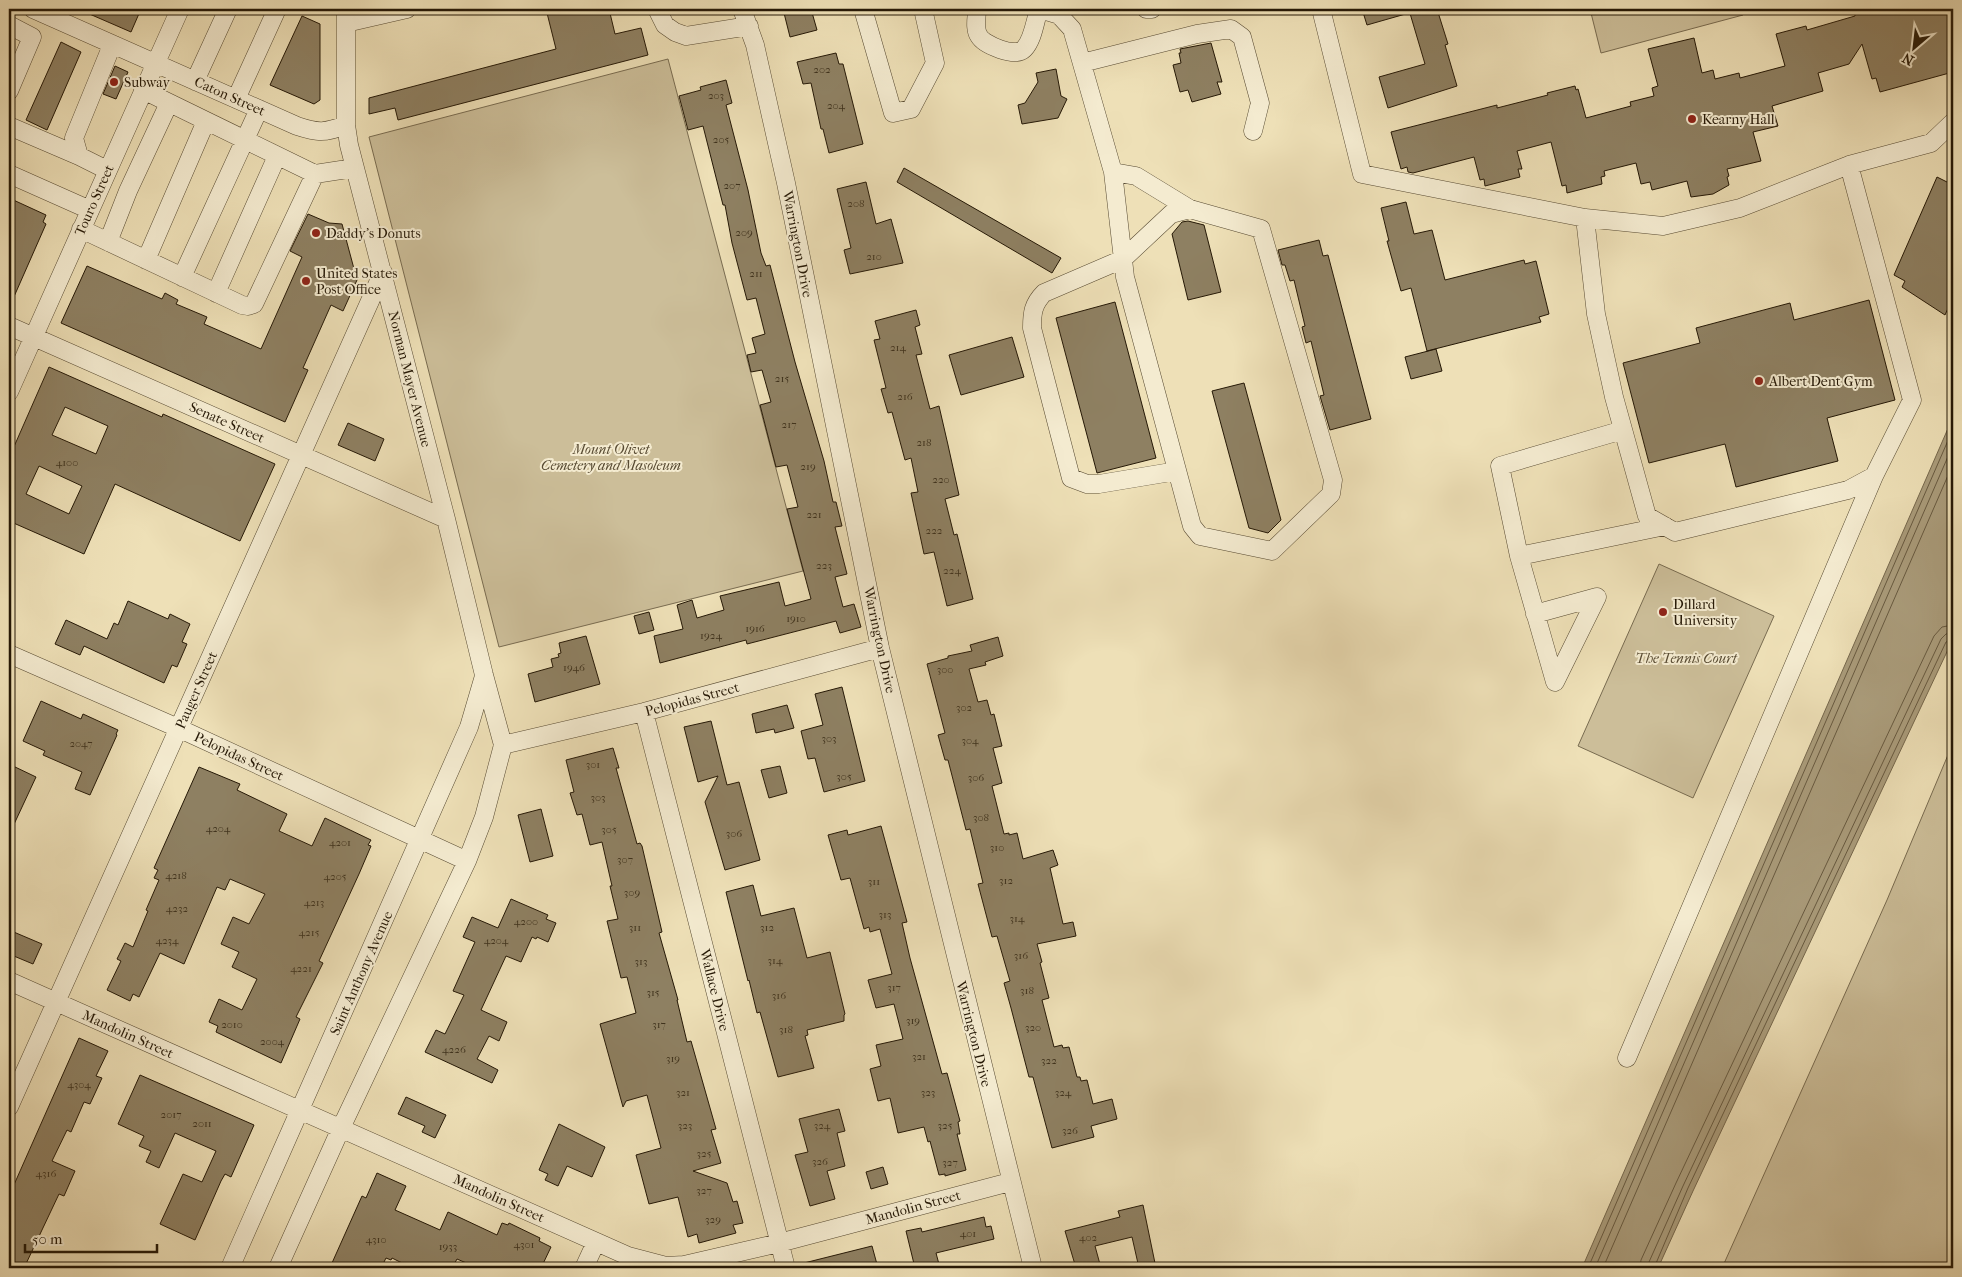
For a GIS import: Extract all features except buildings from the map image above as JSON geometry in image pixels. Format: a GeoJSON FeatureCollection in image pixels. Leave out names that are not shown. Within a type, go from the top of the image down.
{"type":"FeatureCollection","features":[{"type":"Feature","properties":{"kind":"street","name":"Caton Street"},"geometry":{"type":"LineString","coordinates":[[33,9],[259,110],[314,132],[328,132],[346,125]]}},
{"type":"Feature","properties":{"kind":"street","name":"Touro Street"},"geometry":{"type":"LineString","coordinates":[[9,392],[180,9]]}},
{"type":"Feature","properties":{"kind":"street"},"geometry":{"type":"LineString","coordinates":[[195,81],[228,9]]}},
{"type":"Feature","properties":{"kind":"street"},"geometry":{"type":"LineString","coordinates":[[236,99],[277,9]]}},
{"type":"Feature","properties":{"kind":"street"},"geometry":{"type":"LineString","coordinates":[[346,16],[407,9]]}},
{"type":"Feature","properties":{"kind":"street"},"geometry":{"type":"LineString","coordinates":[[657,9],[665,25],[675,32],[686,36],[749,26]]}},
{"type":"Feature","properties":{"kind":"street","name":"Warrington Drive"},"geometry":{"type":"LineString","coordinates":[[742,9],[749,26],[786,183],[880,648],[1010,1182],[1033,1268]]}},
{"type":"Feature","properties":{"kind":"street"},"geometry":{"type":"LineString","coordinates":[[863,9],[893,112],[911,109],[935,63],[923,9]]}},
{"type":"Feature","properties":{"kind":"street"},"geometry":{"type":"LineString","coordinates":[[978,9],[977,32],[982,40],[986,44],[1016,53],[1024,50],[1029,42],[1039,9],[1059,15],[1072,29],[1113,172],[1125,277],[1192,526],[1200,536],[1272,551],[1331,494],[1333,480],[1262,229],[1190,209],[1136,176],[1113,172]]}},
{"type":"Feature","properties":{"kind":"street"},"geometry":{"type":"LineString","coordinates":[[1146,9],[1152,9]]}},
{"type":"Feature","properties":{"kind":"street"},"geometry":{"type":"LineString","coordinates":[[1321,9],[1362,174],[1584,218],[1663,226],[1740,208],[1849,164],[1930,143],[1953,122]]}},
{"type":"Feature","properties":{"kind":"street","name":"Norman Mayer Avenue"},"geometry":{"type":"LineString","coordinates":[[346,16],[346,125],[354,168],[383,272],[503,745]]}},
{"type":"Feature","properties":{"kind":"street"},"geometry":{"type":"LineString","coordinates":[[9,25],[32,37],[9,91]]}},
{"type":"Feature","properties":{"kind":"street"},"geometry":{"type":"LineString","coordinates":[[1082,63],[1197,34],[1231,29],[1242,37],[1260,103],[1253,131]]}},
{"type":"Feature","properties":{"kind":"street"},"geometry":{"type":"LineString","coordinates":[[79,156],[74,138],[112,45]]}},
{"type":"Feature","properties":{"kind":"street"},"geometry":{"type":"LineString","coordinates":[[143,90],[315,174],[354,168]]}},
{"type":"Feature","properties":{"kind":"street"},"geometry":{"type":"LineString","coordinates":[[108,242],[128,191],[169,102]]}},
{"type":"Feature","properties":{"kind":"street"},"geometry":{"type":"LineString","coordinates":[[182,276],[259,110]]}},
{"type":"Feature","properties":{"kind":"street"},"geometry":{"type":"LineString","coordinates":[[146,260],[206,121]]}},
{"type":"Feature","properties":{"kind":"street"},"geometry":{"type":"LineString","coordinates":[[9,126],[107,170]]}},
{"type":"Feature","properties":{"kind":"street"},"geometry":{"type":"LineString","coordinates":[[216,293],[277,156]]}},
{"type":"Feature","properties":{"kind":"street"},"geometry":{"type":"LineString","coordinates":[[1627,1058],[1874,476],[1912,400],[1849,164]]}},
{"type":"Feature","properties":{"kind":"street"},"geometry":{"type":"LineString","coordinates":[[9,174],[90,210]]}},
{"type":"Feature","properties":{"kind":"street"},"geometry":{"type":"LineString","coordinates":[[81,229],[242,305],[248,306],[254,304],[315,174]]}},
{"type":"Feature","properties":{"kind":"street"},"geometry":{"type":"LineString","coordinates":[[1177,471],[1099,484],[1086,484],[1071,478],[1032,328],[1032,312],[1036,301],[1044,293],[1123,259],[1171,214],[1190,209]]}},
{"type":"Feature","properties":{"kind":"street"},"geometry":{"type":"LineString","coordinates":[[1584,218],[1596,314],[1623,430],[1647,516],[1675,532],[1848,490],[1874,476]]}},
{"type":"Feature","properties":{"kind":"street","name":"Pauger Street"},"geometry":{"type":"LineString","coordinates":[[9,1107],[383,272]]}},
{"type":"Feature","properties":{"kind":"street","name":"Senate Street"},"geometry":{"type":"LineString","coordinates":[[9,326],[446,519]]}},
{"type":"Feature","properties":{"kind":"street"},"geometry":{"type":"LineString","coordinates":[[1536,614],[1597,597],[1555,682],[1518,556],[1500,466],[1623,430]]}},
{"type":"Feature","properties":{"kind":"street"},"geometry":{"type":"LineString","coordinates":[[1518,556],[1665,526]]}},
{"type":"Feature","properties":{"kind":"street","name":"Pelopidas Street"},"geometry":{"type":"LineString","coordinates":[[503,745],[644,712],[880,648]]}},
{"type":"Feature","properties":{"kind":"street","name":"Pelopidas Street"},"geometry":{"type":"LineString","coordinates":[[9,654],[178,728],[467,861]]}},
{"type":"Feature","properties":{"kind":"street","name":"Saint Anthony Avenue"},"geometry":{"type":"LineString","coordinates":[[230,1268],[469,727],[484,675]]}},
{"type":"Feature","properties":{"kind":"street","name":"Wallace Drive"},"geometry":{"type":"LineString","coordinates":[[644,712],[786,1268]]}},
{"type":"Feature","properties":{"kind":"street"},"geometry":{"type":"LineString","coordinates":[[278,1268],[341,1128],[467,861],[484,817],[503,745]]}},
{"type":"Feature","properties":{"kind":"street","name":"Mandolin Street"},"geometry":{"type":"LineString","coordinates":[[9,981],[628,1256],[666,1266],[684,1265],[779,1243],[1010,1182]]}},
{"type":"Feature","properties":{"kind":"street"},"geometry":{"type":"LineString","coordinates":[[584,1268],[596,1242]]}},
{"type":"Feature","properties":{"kind":"green space"},"geometry":{"type":"Polygon","coordinates":[[[1590,9],[1741,9],[1743,15],[1601,53],[1590,9]]]}},
{"type":"Feature","properties":{"kind":"green space","name":"Mount Olivet Cemetery and Masoleum"},"geometry":{"type":"Polygon","coordinates":[[[668,59],[803,571],[499,647],[369,137],[668,59]]]}},
{"type":"Feature","properties":{"kind":"green space","name":"The Tennis Court"},"geometry":{"type":"Polygon","coordinates":[[[1659,564],[1774,616],[1693,798],[1578,746],[1659,564]]]}},
{"type":"Feature","properties":{"kind":"green space"},"geometry":{"type":"Polygon","coordinates":[[[1953,743],[1953,1268],[1722,1268],[1887,900],[1953,743]]]}},
{"type":"Feature","properties":{"kind":"water"},"geometry":{"type":"Polygon","coordinates":[[[1953,417],[1953,639],[1658,1268],[1582,1268],[1953,417]]]}},
{"type":"Feature","properties":{"kind":"place","name":"Subway"},"geometry":{"type":"Point","coordinates":[114,82]}},
{"type":"Feature","properties":{"kind":"place","name":"Kearny Hall"},"geometry":{"type":"Point","coordinates":[1692,119]}},
{"type":"Feature","properties":{"kind":"place","name":"Daddy's Donuts"},"geometry":{"type":"Point","coordinates":[316,233]}},
{"type":"Feature","properties":{"kind":"place","name":"United States Post Office"},"geometry":{"type":"Point","coordinates":[306,281]}},
{"type":"Feature","properties":{"kind":"place","name":"Albert Dent Gym"},"geometry":{"type":"Point","coordinates":[1759,381]}},
{"type":"Feature","properties":{"kind":"place","name":"Dillard University"},"geometry":{"type":"Point","coordinates":[1663,612]}}]}
